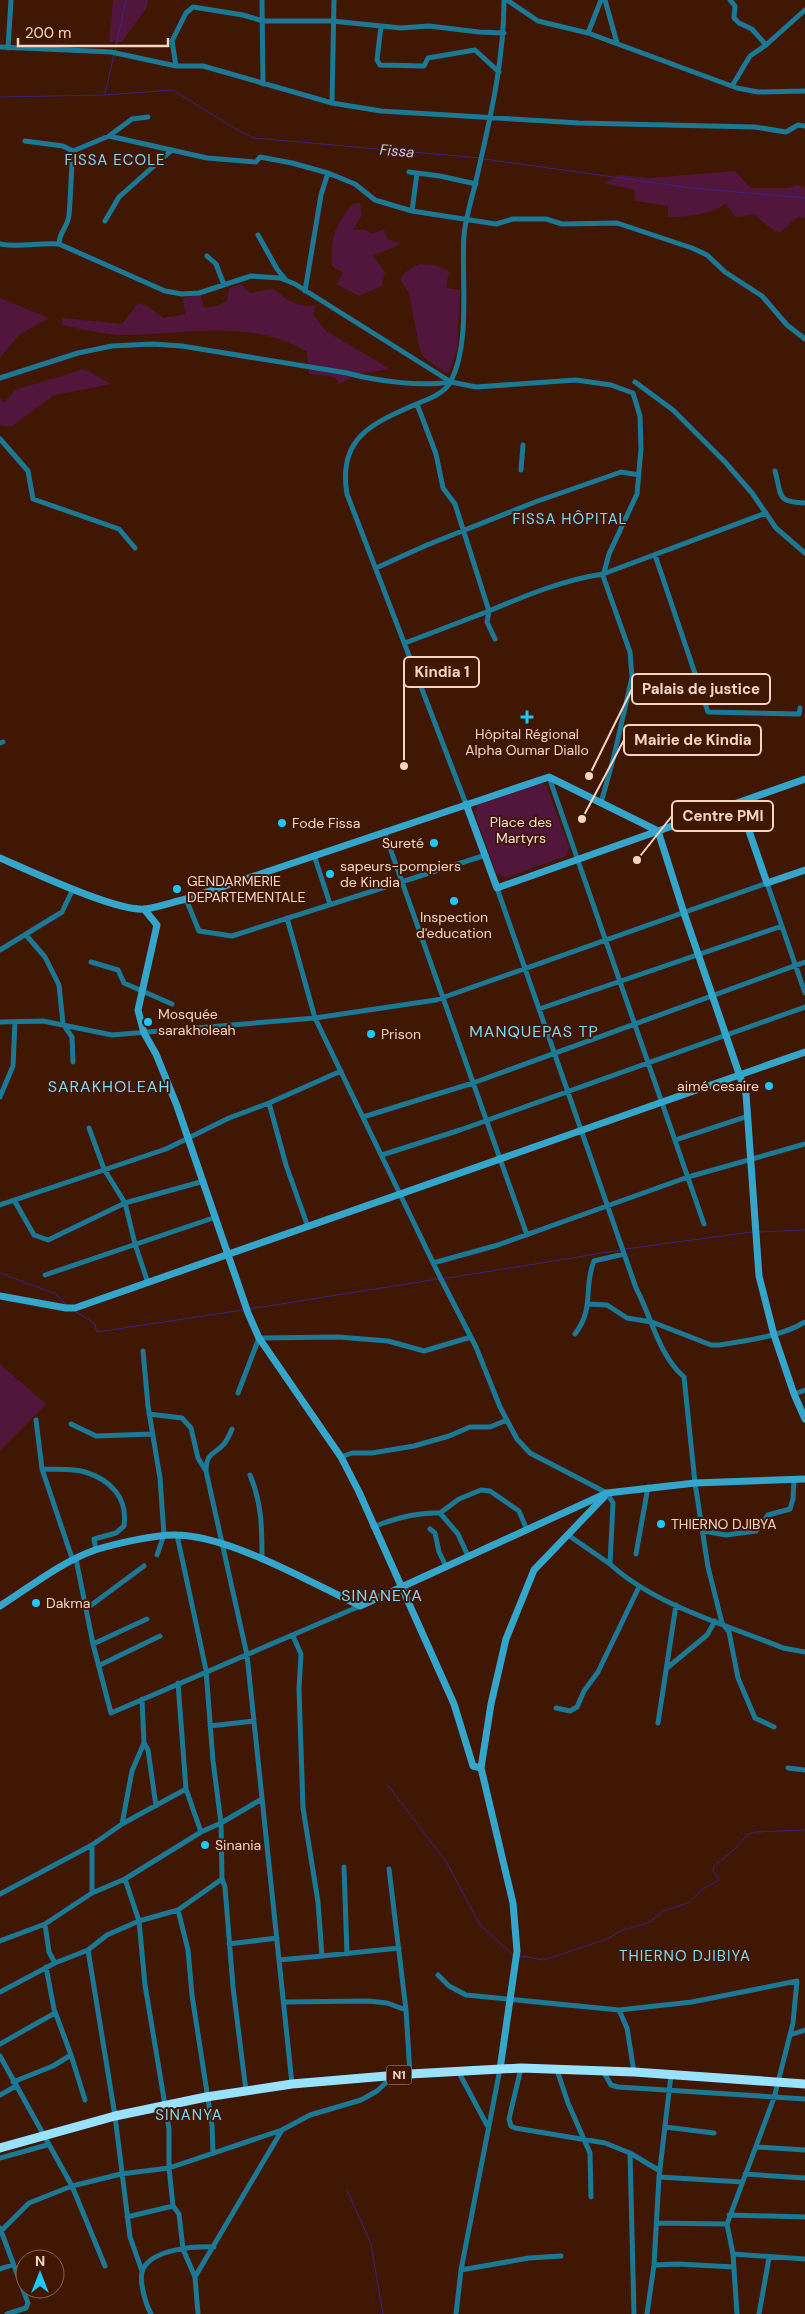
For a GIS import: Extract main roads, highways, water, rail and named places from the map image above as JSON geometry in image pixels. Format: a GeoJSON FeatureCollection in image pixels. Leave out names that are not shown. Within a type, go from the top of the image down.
{"type":"FeatureCollection","features":[{"type":"Feature","properties":{"kind":"highway","name":"N1"},"geometry":{"type":"LineString","coordinates":[[0,2148],[115,2116],[206,2097],[292,2084],[410,2074],[521,2068],[634,2072],[805,2084]]}},
{"type":"Feature","properties":{"kind":"waterway"},"geometry":{"type":"LineString","coordinates":[[115,51],[126,0]]}},
{"type":"Feature","properties":{"kind":"waterway"},"geometry":{"type":"LineString","coordinates":[[105,94],[114,54]]}},
{"type":"Feature","properties":{"kind":"waterway","name":"Fissa"},"geometry":{"type":"LineString","coordinates":[[0,97],[105,95],[173,90],[234,128],[254,138],[480,158]]}},
{"type":"Feature","properties":{"kind":"waterway","name":"Fissa"},"geometry":{"type":"LineString","coordinates":[[484,159],[692,188],[805,198]]}},
{"type":"Feature","properties":{"kind":"waterway"},"geometry":{"type":"LineString","coordinates":[[758,1232],[805,1230]]}},
{"type":"Feature","properties":{"kind":"waterway"},"geometry":{"type":"LineString","coordinates":[[625,1249],[752,1232]]}},
{"type":"Feature","properties":{"kind":"waterway"},"geometry":{"type":"LineString","coordinates":[[442,1279],[621,1250]]}},
{"type":"Feature","properties":{"kind":"waterway"},"geometry":{"type":"LineString","coordinates":[[0,1273],[56,1294],[66,1304]]}},
{"type":"Feature","properties":{"kind":"waterway"},"geometry":{"type":"LineString","coordinates":[[249,1309],[438,1279]]}},
{"type":"Feature","properties":{"kind":"waterway"},"geometry":{"type":"LineString","coordinates":[[73,1310],[94,1323],[97,1332],[243,1310]]}},
{"type":"Feature","properties":{"kind":"waterway"},"geometry":{"type":"LineString","coordinates":[[387,1784],[447,1863],[480,1925],[513,1955]]}},
{"type":"Feature","properties":{"kind":"waterway"},"geometry":{"type":"LineString","coordinates":[[520,1956],[544,1960],[650,1922],[664,1911],[690,1902],[701,1890],[717,1881],[719,1878],[713,1871],[714,1866],[737,1847],[748,1834],[805,1830]]}},
{"type":"Feature","properties":{"kind":"waterway"},"geometry":{"type":"LineString","coordinates":[[347,2190],[371,2244],[383,2314]]}},
{"type":"Feature","properties":{"kind":"place","name":"Hôpital Régional Alpha Oumar Diallo"},"geometry":{"type":"Point","coordinates":[527,717]}},
{"type":"Feature","properties":{"kind":"place","name":"Kindia 1"},"geometry":{"type":"Point","coordinates":[404,766]}},
{"type":"Feature","properties":{"kind":"place","name":"Palais de justice"},"geometry":{"type":"Point","coordinates":[589,776]}},
{"type":"Feature","properties":{"kind":"place","name":"Mairie de Kindia"},"geometry":{"type":"Point","coordinates":[582,819]}},
{"type":"Feature","properties":{"kind":"place","name":"Fode Fissa"},"geometry":{"type":"Point","coordinates":[282,823]}},
{"type":"Feature","properties":{"kind":"place","name":"Sureté"},"geometry":{"type":"Point","coordinates":[434,843]}},
{"type":"Feature","properties":{"kind":"place","name":"Centre PMI"},"geometry":{"type":"Point","coordinates":[637,860]}},
{"type":"Feature","properties":{"kind":"place","name":"sapeurs-pompiers de Kindia"},"geometry":{"type":"Point","coordinates":[330,874]}},
{"type":"Feature","properties":{"kind":"place","name":"GENDARMERIE DEPARTEMENTALE"},"geometry":{"type":"Point","coordinates":[177,889]}},
{"type":"Feature","properties":{"kind":"place","name":"Inspection d'education"},"geometry":{"type":"Point","coordinates":[454,901]}},
{"type":"Feature","properties":{"kind":"place","name":"Mosquée sarakholeah"},"geometry":{"type":"Point","coordinates":[148,1022]}},
{"type":"Feature","properties":{"kind":"place","name":"Prison"},"geometry":{"type":"Point","coordinates":[371,1034]}},
{"type":"Feature","properties":{"kind":"place","name":"aimé cesaire"},"geometry":{"type":"Point","coordinates":[769,1086]}},
{"type":"Feature","properties":{"kind":"place","name":"THIERNO DJIBYA"},"geometry":{"type":"Point","coordinates":[661,1524]}},
{"type":"Feature","properties":{"kind":"place","name":"Dakma"},"geometry":{"type":"Point","coordinates":[36,1603]}},
{"type":"Feature","properties":{"kind":"place","name":"Sinania"},"geometry":{"type":"Point","coordinates":[205,1845]}},
{"type":"Feature","properties":{"kind":"district","name":"FISSA ECOLE"},"geometry":{"type":"Point","coordinates":[115,160]}},
{"type":"Feature","properties":{"kind":"district","name":"FISSA HÔPITAL"},"geometry":{"type":"Point","coordinates":[570,519]}},
{"type":"Feature","properties":{"kind":"district","name":"MANQUEPAS TP"},"geometry":{"type":"Point","coordinates":[534,1031]}},
{"type":"Feature","properties":{"kind":"district","name":"SARAKHOLEAH"},"geometry":{"type":"Point","coordinates":[109,1086]}},
{"type":"Feature","properties":{"kind":"district","name":"SINANEYA"},"geometry":{"type":"Point","coordinates":[382,1595]}},
{"type":"Feature","properties":{"kind":"district","name":"THIERNO DJIBIYA"},"geometry":{"type":"Point","coordinates":[685,1956]}},
{"type":"Feature","properties":{"kind":"district","name":"SINANYA"},"geometry":{"type":"Point","coordinates":[189,2115]}},
{"type":"Feature","properties":{"kind":"park label","name":"Place des Martyrs"},"geometry":{"type":"Point","coordinates":[521,830]}}]}
